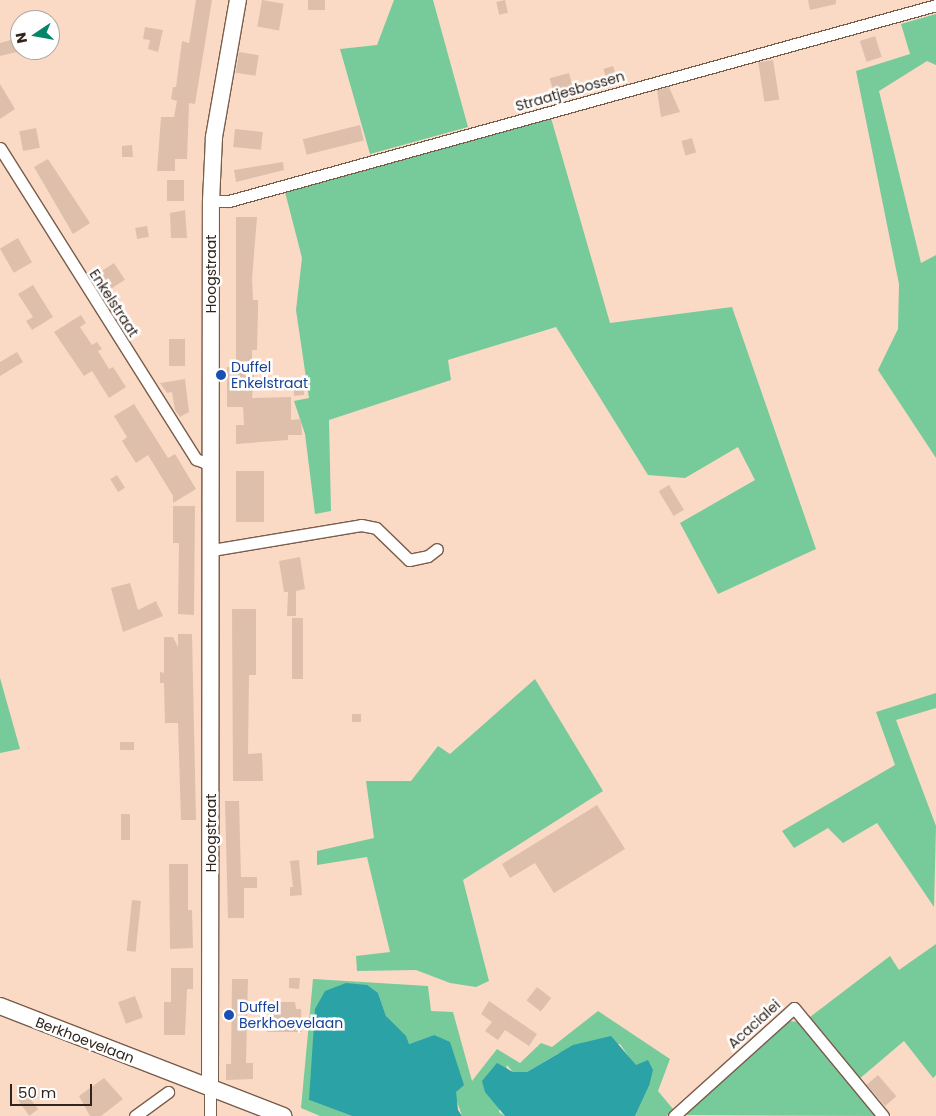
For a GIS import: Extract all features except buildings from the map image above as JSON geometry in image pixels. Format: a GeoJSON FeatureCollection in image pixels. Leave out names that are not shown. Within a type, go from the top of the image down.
{"type":"FeatureCollection","features":[{"type":"Feature","properties":{"kind":"street","name":"Hoogstraat"},"geometry":{"type":"LineString","coordinates":[[210,1116],[211,201],[214,137],[238,0]]}},
{"type":"Feature","properties":{"kind":"street","name":"Straatjesbossen"},"geometry":{"type":"LineString","coordinates":[[211,201],[229,201],[936,5]]}},
{"type":"Feature","properties":{"kind":"street","name":"Enkelstraat"},"geometry":{"type":"LineString","coordinates":[[0,148],[196,459],[211,465]]}},
{"type":"Feature","properties":{"kind":"street"},"geometry":{"type":"LineString","coordinates":[[212,550],[361,525],[376,528],[409,560],[428,556],[437,548]]}},
{"type":"Feature","properties":{"kind":"street","name":"Berkhoevelaan"},"geometry":{"type":"LineString","coordinates":[[0,1006],[283,1116]]}},
{"type":"Feature","properties":{"kind":"street","name":"Acacialei"},"geometry":{"type":"LineString","coordinates":[[674,1116],[794,1008],[884,1116]]}},
{"type":"Feature","properties":{"kind":"street"},"geometry":{"type":"LineString","coordinates":[[135,1116],[168,1092]]}},
{"type":"Feature","properties":{"kind":"green space"},"geometry":{"type":"Polygon","coordinates":[[[394,0],[433,0],[468,127],[370,154],[340,49],[377,45],[394,0]]]}},
{"type":"Feature","properties":{"kind":"green space"},"geometry":{"type":"Polygon","coordinates":[[[936,14],[936,65],[927,61],[879,91],[921,263],[936,255],[936,458],[878,370],[898,329],[899,284],[856,71],[910,54],[901,24],[936,14]]]}},
{"type":"Feature","properties":{"kind":"green space"},"geometry":{"type":"Polygon","coordinates":[[[551,118],[610,323],[732,307],[816,549],[718,594],[680,523],[755,480],[738,447],[685,478],[648,475],[556,327],[448,360],[451,380],[329,420],[331,511],[315,514],[305,434],[294,401],[309,398],[296,310],[302,258],[285,192],[551,118]]]}},
{"type":"Feature","properties":{"kind":"green space"},"geometry":{"type":"Polygon","coordinates":[[[0,678],[20,749],[0,753],[0,678]]]}},
{"type":"Feature","properties":{"kind":"green space"},"geometry":{"type":"Polygon","coordinates":[[[535,679],[603,791],[463,880],[489,981],[476,987],[450,983],[416,970],[357,971],[356,956],[390,952],[367,857],[317,865],[317,851],[374,838],[366,781],[411,781],[438,746],[450,754],[535,679]]]}},
{"type":"Feature","properties":{"kind":"green space"},"geometry":{"type":"Polygon","coordinates":[[[936,693],[936,708],[896,720],[936,826],[934,907],[877,823],[843,843],[828,828],[794,848],[782,831],[895,765],[876,712],[936,693]]]}},
{"type":"Feature","properties":{"kind":"green space"},"geometry":{"type":"Polygon","coordinates":[[[936,944],[936,1075],[933,1078],[904,1041],[858,1080],[810,1017],[890,956],[899,970],[936,944]]]}},
{"type":"Feature","properties":{"kind":"green space"},"geometry":{"type":"Polygon","coordinates":[[[313,979],[428,986],[431,1011],[453,1012],[472,1081],[497,1049],[520,1063],[541,1043],[552,1047],[598,1011],[670,1059],[658,1091],[673,1109],[667,1116],[635,1116],[649,1086],[620,1044],[559,1053],[527,1072],[513,1072],[507,1065],[499,1112],[505,1116],[462,1116],[434,1035],[409,1044],[386,1016],[378,993],[309,1100],[352,1116],[320,1116],[301,1108],[313,979]]]}},
{"type":"Feature","properties":{"kind":"green space"},"geometry":{"type":"Polygon","coordinates":[[[785,1021],[803,1022],[878,1116],[682,1115],[785,1021]]]}},
{"type":"Feature","properties":{"kind":"water"},"geometry":{"type":"Polygon","coordinates":[[[346,983],[367,985],[378,993],[386,1016],[406,1036],[409,1044],[434,1035],[450,1042],[464,1085],[456,1092],[458,1110],[462,1116],[352,1116],[309,1100],[315,1009],[325,991],[346,983]]]}},
{"type":"Feature","properties":{"kind":"water"},"geometry":{"type":"Polygon","coordinates":[[[611,1036],[636,1065],[648,1060],[653,1070],[649,1086],[635,1116],[505,1116],[485,1092],[482,1081],[497,1063],[513,1072],[527,1072],[573,1045],[611,1036]]]}},
{"type":"Feature","properties":{"kind":"place","name":"Duffel Enkelstraat"},"geometry":{"type":"Point","coordinates":[221,375]}},
{"type":"Feature","properties":{"kind":"place","name":"Duffel Berkhoevelaan"},"geometry":{"type":"Point","coordinates":[229,1015]}}]}
